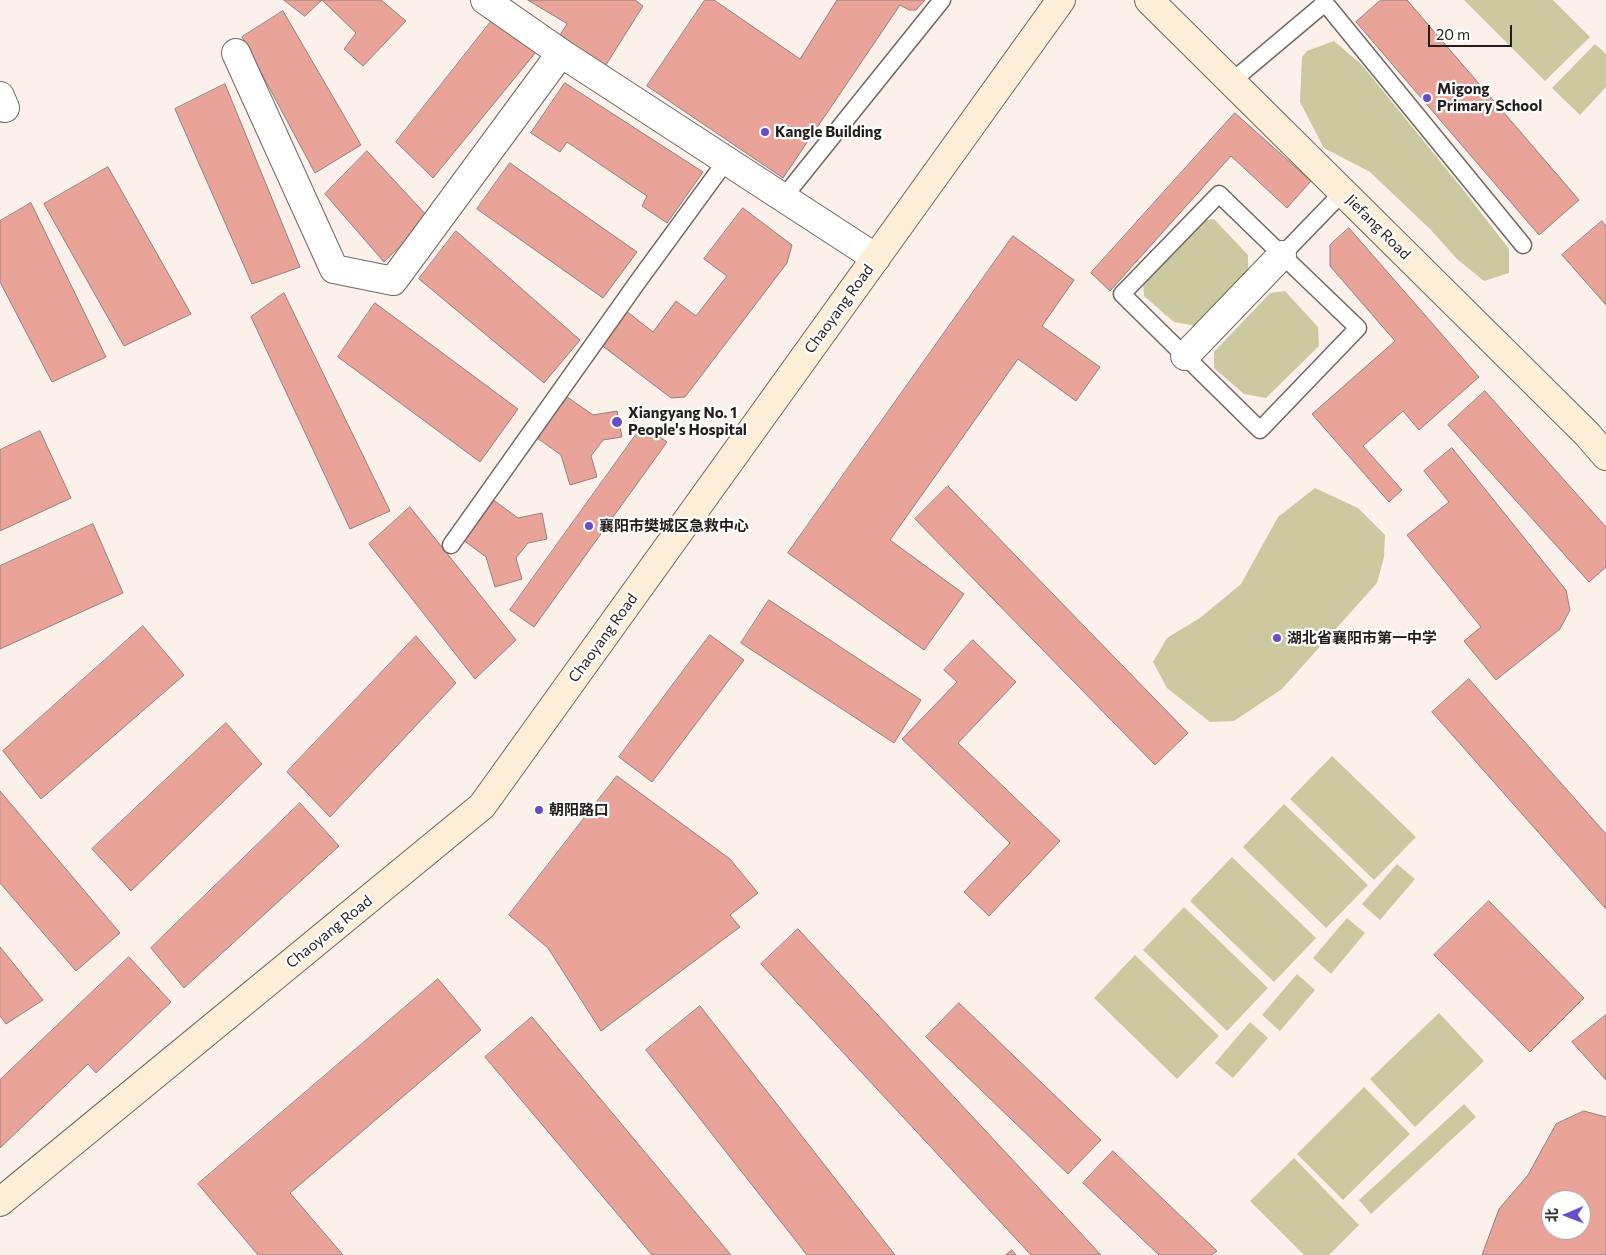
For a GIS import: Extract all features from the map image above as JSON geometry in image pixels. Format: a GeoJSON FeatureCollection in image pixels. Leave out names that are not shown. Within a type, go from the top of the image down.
{"type":"FeatureCollection","features":[{"type":"Feature","properties":{"kind":"main road","name":"Chaoyang Road"},"geometry":{"type":"LineString","coordinates":[[0,1202],[482,806],[1061,0]]}},
{"type":"Feature","properties":{"kind":"main road","name":"Jiefang Road"},"geometry":{"type":"LineString","coordinates":[[1148,0],[1587,434],[1606,456]]}},
{"type":"Feature","properties":{"kind":"main road"},"geometry":{"type":"LineString","coordinates":[[0,1176],[35,1173]]}},
{"type":"Feature","properties":{"kind":"street"},"geometry":{"type":"LineString","coordinates":[[485,0],[561,53],[876,258]]}},
{"type":"Feature","properties":{"kind":"street"},"geometry":{"type":"LineString","coordinates":[[236,53],[334,269],[393,281],[561,53]]}},
{"type":"Feature","properties":{"kind":"street"},"geometry":{"type":"LineString","coordinates":[[1185,356],[1282,255]]}},
{"type":"Feature","properties":{"kind":"lane"},"geometry":{"type":"LineString","coordinates":[[783,198],[942,0]]}},
{"type":"Feature","properties":{"kind":"lane"},"geometry":{"type":"LineString","coordinates":[[1231,82],[1324,1],[1523,245]]}},
{"type":"Feature","properties":{"kind":"lane"},"geometry":{"type":"LineString","coordinates":[[451,545],[726,161]]}},
{"type":"Feature","properties":{"kind":"lane"},"geometry":{"type":"LineString","coordinates":[[1282,255],[1343,192]]}},
{"type":"Feature","properties":{"kind":"lane"},"geometry":{"type":"LineString","coordinates":[[1219,194],[1282,255],[1358,328],[1260,430],[1122,294],[1219,194]]}},
{"type":"Feature","properties":{"kind":"shaded area"},"geometry":{"type":"Polygon","coordinates":[[[1464,0],[1553,0],[1590,37],[1545,81],[1464,0]]]}},
{"type":"Feature","properties":{"kind":"shaded area"},"geometry":{"type":"Polygon","coordinates":[[[1334,41],[1362,65],[1509,249],[1509,273],[1484,281],[1457,259],[1431,230],[1370,172],[1324,148],[1300,102],[1302,57],[1307,51],[1334,41]]]}},
{"type":"Feature","properties":{"kind":"shaded area"},"geometry":{"type":"Polygon","coordinates":[[[1595,44],[1606,54],[1606,87],[1580,115],[1552,88],[1595,44]]]}},
{"type":"Feature","properties":{"kind":"shaded area"},"geometry":{"type":"Polygon","coordinates":[[[1214,219],[1248,255],[1248,273],[1196,326],[1174,322],[1144,296],[1143,280],[1200,221],[1214,219]]]}},
{"type":"Feature","properties":{"kind":"shaded area"},"geometry":{"type":"Polygon","coordinates":[[[1285,291],[1318,327],[1319,346],[1266,398],[1244,394],[1214,368],[1214,352],[1270,293],[1285,291]]]}},
{"type":"Feature","properties":{"kind":"shaded area"},"geometry":{"type":"Polygon","coordinates":[[[1315,488],[1358,508],[1385,535],[1384,557],[1377,583],[1282,689],[1234,721],[1210,722],[1167,688],[1153,662],[1167,638],[1200,618],[1241,584],[1278,517],[1315,488]]]}},
{"type":"Feature","properties":{"kind":"shaded area"},"geometry":{"type":"Polygon","coordinates":[[[1332,756],[1416,837],[1374,880],[1290,799],[1332,756]]]}},
{"type":"Feature","properties":{"kind":"shaded area"},"geometry":{"type":"Polygon","coordinates":[[[1284,804],[1368,885],[1326,928],[1243,847],[1284,804]]]}},
{"type":"Feature","properties":{"kind":"shaded area"},"geometry":{"type":"Polygon","coordinates":[[[1232,857],[1316,938],[1274,982],[1190,901],[1232,857]]]}},
{"type":"Feature","properties":{"kind":"shaded area"},"geometry":{"type":"Polygon","coordinates":[[[1397,864],[1415,879],[1380,920],[1362,904],[1397,864]]]}},
{"type":"Feature","properties":{"kind":"shaded area"},"geometry":{"type":"Polygon","coordinates":[[[1184,907],[1268,988],[1227,1031],[1143,950],[1184,907]]]}},
{"type":"Feature","properties":{"kind":"shaded area"},"geometry":{"type":"Polygon","coordinates":[[[1347,918],[1365,933],[1331,974],[1313,958],[1347,918]]]}},
{"type":"Feature","properties":{"kind":"shaded area"},"geometry":{"type":"Polygon","coordinates":[[[1135,955],[1219,1036],[1177,1079],[1094,998],[1135,955]]]}},
{"type":"Feature","properties":{"kind":"shaded area"},"geometry":{"type":"Polygon","coordinates":[[[1297,974],[1315,990],[1280,1031],[1262,1015],[1297,974]]]}},
{"type":"Feature","properties":{"kind":"shaded area"},"geometry":{"type":"Polygon","coordinates":[[[1439,1013],[1484,1061],[1415,1127],[1370,1079],[1439,1013]]]}},
{"type":"Feature","properties":{"kind":"shaded area"},"geometry":{"type":"Polygon","coordinates":[[[1250,1022],[1268,1038],[1233,1078],[1215,1063],[1250,1022]]]}},
{"type":"Feature","properties":{"kind":"shaded area"},"geometry":{"type":"Polygon","coordinates":[[[1364,1087],[1410,1134],[1343,1200],[1297,1154],[1364,1087]]]}},
{"type":"Feature","properties":{"kind":"shaded area"},"geometry":{"type":"Polygon","coordinates":[[[1464,1104],[1476,1117],[1371,1214],[1359,1200],[1464,1104]]]}},
{"type":"Feature","properties":{"kind":"shaded area"},"geometry":{"type":"Polygon","coordinates":[[[1294,1158],[1359,1225],[1329,1255],[1304,1255],[1250,1201],[1294,1158]]]}},
{"type":"Feature","properties":{"kind":"building"},"geometry":{"type":"Polygon","coordinates":[[[284,0],[322,0],[305,16],[284,0]]]}},
{"type":"Feature","properties":{"kind":"building"},"geometry":{"type":"Polygon","coordinates":[[[322,0],[381,0],[406,21],[363,66],[344,49],[356,33],[322,0]]]}},
{"type":"Feature","properties":{"kind":"building"},"geometry":{"type":"Polygon","coordinates":[[[528,0],[635,0],[643,6],[604,68],[558,38],[567,24],[528,0]]]}},
{"type":"Feature","properties":{"kind":"building","name":"Kangle Building"},"geometry":{"type":"Polygon","coordinates":[[[705,0],[714,0],[800,59],[837,0],[925,0],[916,10],[909,10],[900,5],[783,178],[647,86],[705,0]]]}},
{"type":"Feature","properties":{"kind":"building"},"geometry":{"type":"Polygon","coordinates":[[[1381,0],[1407,0],[1579,200],[1539,235],[1356,22],[1381,0]]]}},
{"type":"Feature","properties":{"kind":"building"},"geometry":{"type":"Polygon","coordinates":[[[283,11],[361,145],[315,173],[242,37],[283,11]]]}},
{"type":"Feature","properties":{"kind":"building"},"geometry":{"type":"Polygon","coordinates":[[[493,19],[536,52],[433,178],[396,142],[493,19]]]}},
{"type":"Feature","properties":{"kind":"building"},"geometry":{"type":"Polygon","coordinates":[[[565,83],[703,172],[667,223],[642,206],[647,196],[567,142],[560,152],[531,133],[565,83]]]}},
{"type":"Feature","properties":{"kind":"building"},"geometry":{"type":"Polygon","coordinates":[[[225,84],[300,267],[252,284],[175,109],[225,84]]]}},
{"type":"Feature","properties":{"kind":"building"},"geometry":{"type":"Polygon","coordinates":[[[1235,113],[1311,181],[1287,208],[1231,156],[1110,291],[1091,273],[1235,113]]]}},
{"type":"Feature","properties":{"kind":"building"},"geometry":{"type":"Polygon","coordinates":[[[367,151],[429,218],[384,262],[325,194],[367,151]]]}},
{"type":"Feature","properties":{"kind":"building"},"geometry":{"type":"Polygon","coordinates":[[[510,163],[637,252],[603,298],[477,209],[510,163]]]}},
{"type":"Feature","properties":{"kind":"building"},"geometry":{"type":"Polygon","coordinates":[[[108,167],[191,314],[124,346],[44,204],[108,167]]]}},
{"type":"Feature","properties":{"kind":"building"},"geometry":{"type":"Polygon","coordinates":[[[31,203],[106,357],[52,382],[0,282],[0,221],[31,203]]]}},
{"type":"Feature","properties":{"kind":"building"},"geometry":{"type":"Polygon","coordinates":[[[743,208],[792,245],[787,263],[685,397],[671,398],[600,344],[625,310],[653,332],[676,301],[696,316],[727,276],[704,259],[743,208]]]}},
{"type":"Feature","properties":{"kind":"building"},"geometry":{"type":"Polygon","coordinates":[[[1602,221],[1606,226],[1606,305],[1562,255],[1602,221]]]}},
{"type":"Feature","properties":{"kind":"building"},"geometry":{"type":"Polygon","coordinates":[[[1349,228],[1479,377],[1419,430],[1403,411],[1363,446],[1402,490],[1389,502],[1312,414],[1395,341],[1330,266],[1330,245],[1349,228]]]}},
{"type":"Feature","properties":{"kind":"building"},"geometry":{"type":"Polygon","coordinates":[[[456,231],[580,340],[544,383],[419,279],[456,231]]]}},
{"type":"Feature","properties":{"kind":"building"},"geometry":{"type":"Polygon","coordinates":[[[1013,236],[1074,280],[1042,326],[1100,367],[1076,401],[1018,359],[890,540],[964,594],[924,650],[788,553],[1013,236]]]}},
{"type":"Feature","properties":{"kind":"building"},"geometry":{"type":"Polygon","coordinates":[[[284,293],[390,511],[350,529],[251,317],[284,293]]]}},
{"type":"Feature","properties":{"kind":"building"},"geometry":{"type":"Polygon","coordinates":[[[375,303],[518,409],[480,462],[338,357],[375,303]]]}},
{"type":"Feature","properties":{"kind":"building"},"geometry":{"type":"Polygon","coordinates":[[[1485,391],[1606,527],[1606,567],[1589,582],[1448,425],[1485,391]]]}},
{"type":"Feature","properties":{"kind":"building"},"geometry":{"type":"Polygon","coordinates":[[[563,394],[593,415],[617,411],[622,437],[603,440],[591,456],[597,477],[570,485],[561,455],[533,435],[563,394]]]}},
{"type":"Feature","properties":{"kind":"building","name":"襄阳市樊城区急救中心"},"geometry":{"type":"Polygon","coordinates":[[[643,425],[667,442],[534,627],[510,610],[643,425]]]}},
{"type":"Feature","properties":{"kind":"building"},"geometry":{"type":"Polygon","coordinates":[[[40,431],[71,498],[0,531],[0,450],[40,431]]]}},
{"type":"Feature","properties":{"kind":"building"},"geometry":{"type":"Polygon","coordinates":[[[1452,448],[1566,590],[1570,610],[1560,629],[1496,680],[1464,641],[1481,627],[1407,535],[1449,502],[1424,471],[1452,448]]]}},
{"type":"Feature","properties":{"kind":"building"},"geometry":{"type":"Polygon","coordinates":[[[948,486],[1188,733],[1155,765],[915,519],[948,486]]]}},
{"type":"Feature","properties":{"kind":"building"},"geometry":{"type":"Polygon","coordinates":[[[488,496],[518,518],[542,513],[547,539],[528,543],[516,558],[522,579],[495,587],[486,557],[459,537],[488,496]]]}},
{"type":"Feature","properties":{"kind":"building"},"geometry":{"type":"Polygon","coordinates":[[[410,507],[516,640],[475,679],[369,544],[410,507]]]}},
{"type":"Feature","properties":{"kind":"building"},"geometry":{"type":"Polygon","coordinates":[[[93,524],[123,593],[0,649],[0,566],[93,524]]]}},
{"type":"Feature","properties":{"kind":"building"},"geometry":{"type":"Polygon","coordinates":[[[769,600],[921,700],[894,743],[741,643],[769,600]]]}},
{"type":"Feature","properties":{"kind":"building"},"geometry":{"type":"Polygon","coordinates":[[[143,626],[184,675],[41,799],[3,751],[143,626]]]}},
{"type":"Feature","properties":{"kind":"building"},"geometry":{"type":"Polygon","coordinates":[[[710,635],[744,660],[652,782],[619,757],[710,635]]]}},
{"type":"Feature","properties":{"kind":"building"},"geometry":{"type":"Polygon","coordinates":[[[416,636],[456,683],[330,817],[287,772],[416,636]]]}},
{"type":"Feature","properties":{"kind":"building"},"geometry":{"type":"Polygon","coordinates":[[[973,640],[1016,682],[958,743],[1060,841],[989,916],[964,892],[1010,843],[902,739],[957,682],[944,670],[973,640]]]}},
{"type":"Feature","properties":{"kind":"building"},"geometry":{"type":"Polygon","coordinates":[[[1469,679],[1606,834],[1606,909],[1432,712],[1469,679]]]}},
{"type":"Feature","properties":{"kind":"building"},"geometry":{"type":"Polygon","coordinates":[[[226,723],[262,764],[131,891],[92,849],[226,723]]]}},
{"type":"Feature","properties":{"kind":"building"},"geometry":{"type":"Polygon","coordinates":[[[617,776],[730,859],[758,893],[730,915],[740,927],[601,1031],[548,948],[509,915],[617,776]]]}},
{"type":"Feature","properties":{"kind":"building"},"geometry":{"type":"Polygon","coordinates":[[[0,791],[120,933],[76,971],[0,883],[0,791]]]}},
{"type":"Feature","properties":{"kind":"building"},"geometry":{"type":"Polygon","coordinates":[[[300,803],[339,846],[184,988],[151,948],[300,803]]]}},
{"type":"Feature","properties":{"kind":"building"},"geometry":{"type":"Polygon","coordinates":[[[1489,901],[1584,998],[1530,1052],[1434,955],[1489,901]]]}},
{"type":"Feature","properties":{"kind":"building"},"geometry":{"type":"Polygon","coordinates":[[[798,929],[1101,1255],[1031,1255],[761,964],[798,929]]]}},
{"type":"Feature","properties":{"kind":"building"},"geometry":{"type":"Polygon","coordinates":[[[0,947],[43,1000],[6,1024],[0,1016],[0,947]]]}},
{"type":"Feature","properties":{"kind":"building"},"geometry":{"type":"Polygon","coordinates":[[[129,957],[171,1002],[96,1073],[88,1064],[0,1148],[0,1080],[129,957]]]}},
{"type":"Feature","properties":{"kind":"building"},"geometry":{"type":"Polygon","coordinates":[[[438,979],[481,1030],[290,1193],[343,1255],[258,1255],[198,1184],[438,979]]]}},
{"type":"Feature","properties":{"kind":"building"},"geometry":{"type":"Polygon","coordinates":[[[959,1003],[1101,1140],[1068,1174],[926,1037],[959,1003]]]}},
{"type":"Feature","properties":{"kind":"building"},"geometry":{"type":"Polygon","coordinates":[[[700,1006],[895,1255],[807,1255],[646,1050],[700,1006]]]}},
{"type":"Feature","properties":{"kind":"building"},"geometry":{"type":"Polygon","coordinates":[[[1606,1015],[1606,1080],[1572,1042],[1606,1015]]]}},
{"type":"Feature","properties":{"kind":"building"},"geometry":{"type":"Polygon","coordinates":[[[532,1017],[731,1255],[652,1255],[485,1057],[532,1017]]]}},
{"type":"Feature","properties":{"kind":"building"},"geometry":{"type":"Polygon","coordinates":[[[1584,1111],[1606,1117],[1606,1255],[1482,1255],[1499,1209],[1528,1175],[1556,1124],[1584,1111]]]}},
{"type":"Feature","properties":{"kind":"building"},"geometry":{"type":"Polygon","coordinates":[[[1113,1151],[1217,1251],[1212,1255],[1159,1255],[1083,1183],[1113,1151]]]}},
{"type":"Feature","properties":{"kind":"building"},"geometry":{"type":"Polygon","coordinates":[[[1012,1250],[1016,1255],[1006,1255],[1012,1250]]]}},
{"type":"Feature","properties":{"kind":"place","name":"Migong Primary School"},"geometry":{"type":"Point","coordinates":[1427,98]}},
{"type":"Feature","properties":{"kind":"place","name":"Kangle Building"},"geometry":{"type":"Point","coordinates":[765,132]}},
{"type":"Feature","properties":{"kind":"place","name":"Xiangyang No. 1 People's Hospital"},"geometry":{"type":"Point","coordinates":[617,422]}},
{"type":"Feature","properties":{"kind":"place","name":"襄阳市樊城区急救中心"},"geometry":{"type":"Point","coordinates":[589,526]}},
{"type":"Feature","properties":{"kind":"place","name":"湖北省襄阳市第一中学"},"geometry":{"type":"Point","coordinates":[1277,638]}},
{"type":"Feature","properties":{"kind":"place","name":"朝阳路口"},"geometry":{"type":"Point","coordinates":[539,810]}}]}
